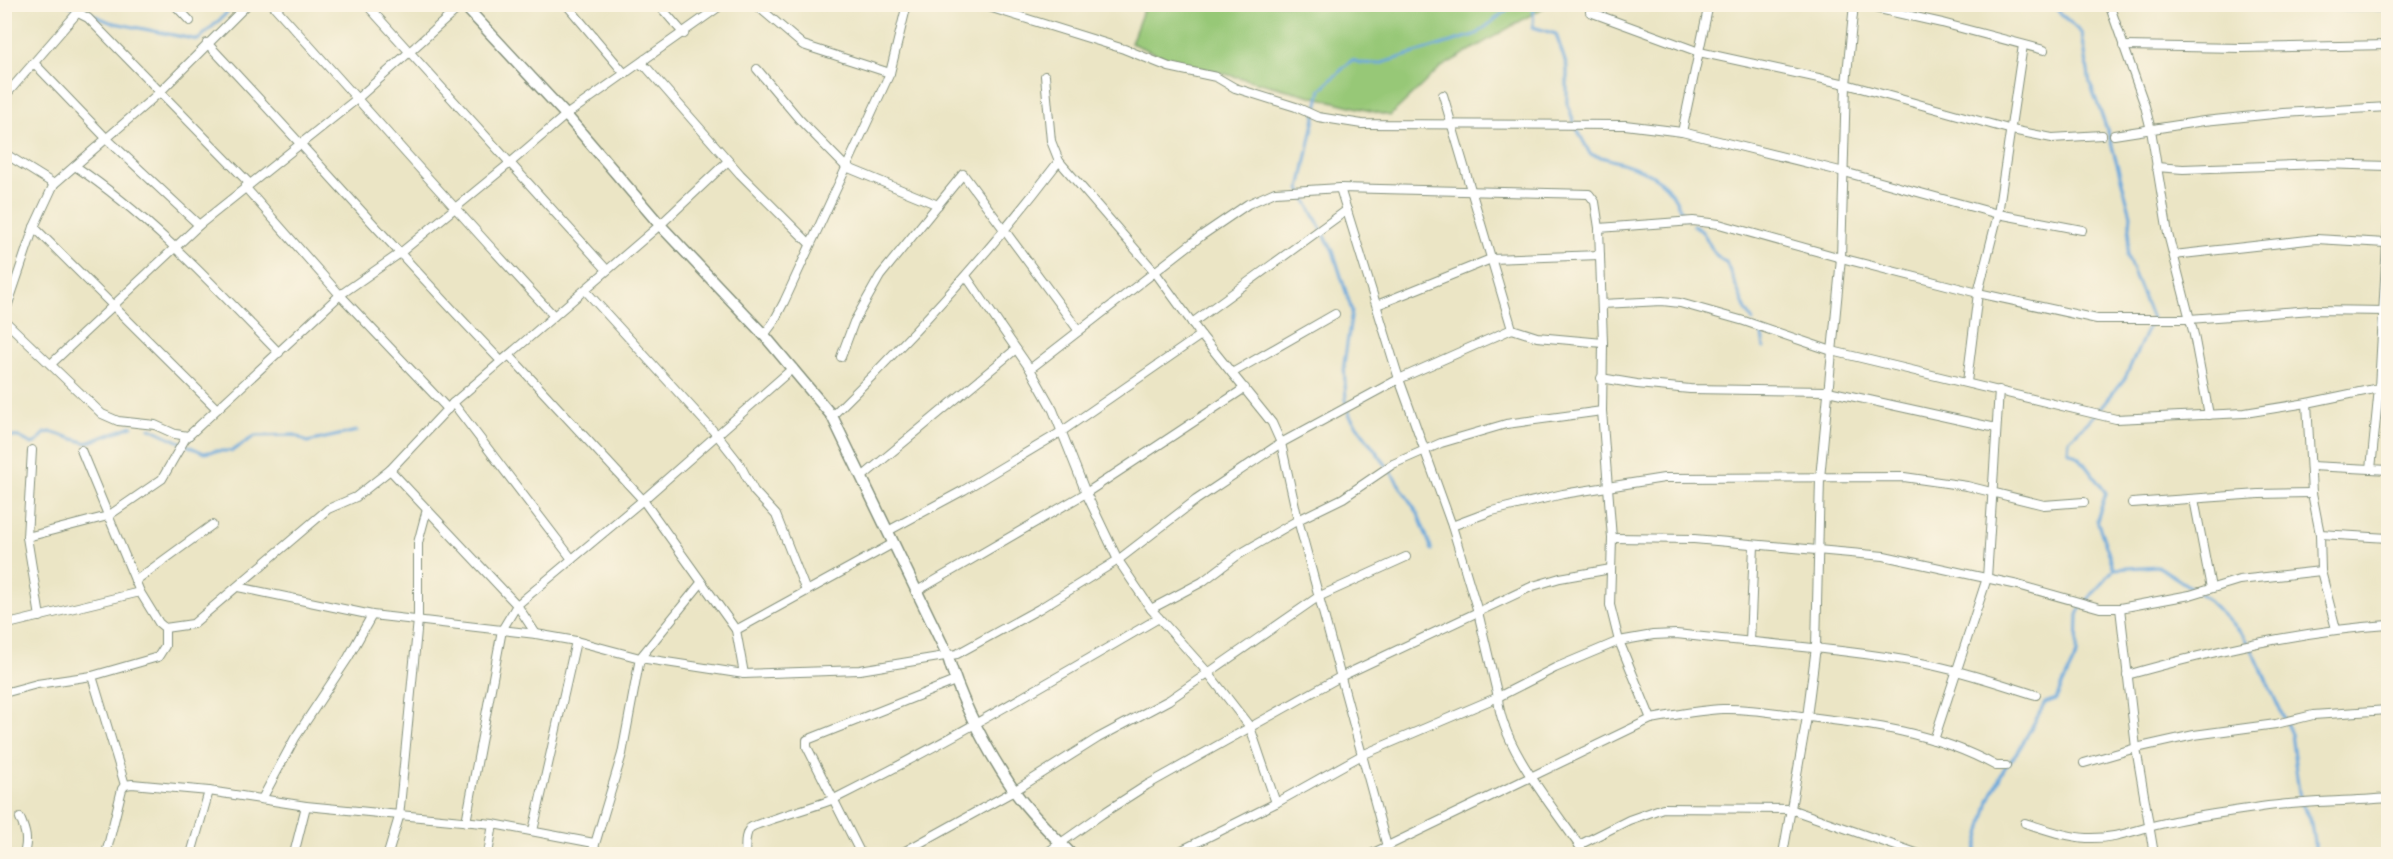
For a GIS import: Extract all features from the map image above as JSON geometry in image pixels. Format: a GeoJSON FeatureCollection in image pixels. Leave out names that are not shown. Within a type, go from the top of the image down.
{"type":"FeatureCollection","features":[{"type":"Feature","properties":{"kind":"street"},"geometry":{"type":"LineString","coordinates":[[174,4],[190,21]]}},
{"type":"Feature","properties":{"kind":"street"},"geometry":{"type":"LineString","coordinates":[[4,316],[8,294],[34,227],[54,184],[160,92],[248,4]]}},
{"type":"Feature","properties":{"kind":"street"},"geometry":{"type":"LineString","coordinates":[[272,4],[358,98],[453,208],[554,316]]}},
{"type":"Feature","properties":{"kind":"street"},"geometry":{"type":"LineString","coordinates":[[366,4],[607,270]]}},
{"type":"Feature","properties":{"kind":"street"},"geometry":{"type":"LineString","coordinates":[[51,363],[199,225],[358,98],[463,4],[566,115],[660,225],[764,335],[832,416],[947,654],[955,681],[974,724],[1014,791],[1071,855]]}},
{"type":"Feature","properties":{"kind":"street"},"geometry":{"type":"LineString","coordinates":[[566,4],[625,74]]}},
{"type":"Feature","properties":{"kind":"street"},"geometry":{"type":"LineString","coordinates":[[658,4],[684,34]]}},
{"type":"Feature","properties":{"kind":"street"},"geometry":{"type":"LineString","coordinates":[[27,537],[108,516],[162,479],[174,462],[184,440],[340,295],[399,254],[566,115],[684,34],[723,4]]}},
{"type":"Feature","properties":{"kind":"street"},"geometry":{"type":"LineString","coordinates":[[755,4],[802,45],[890,73]]}},
{"type":"Feature","properties":{"kind":"street"},"geometry":{"type":"LineString","coordinates":[[764,335],[779,313],[890,73],[907,4]]}},
{"type":"Feature","properties":{"kind":"street"},"geometry":{"type":"LineString","coordinates":[[979,4],[1124,49],[1169,67],[1216,77],[1235,88],[1318,117],[1362,124],[1626,125],[1682,132],[1844,172],[1998,214],[2082,230]]}},
{"type":"Feature","properties":{"kind":"street"},"geometry":{"type":"LineString","coordinates":[[1682,132],[1709,4]]}},
{"type":"Feature","properties":{"kind":"street"},"geometry":{"type":"LineString","coordinates":[[1783,855],[1808,717],[1816,647],[1820,477],[1841,258],[1846,84],[1856,4],[1942,23],[2044,50]]}},
{"type":"Feature","properties":{"kind":"street"},"geometry":{"type":"LineString","coordinates":[[2109,4],[2145,106],[2151,130],[2168,234],[2194,335],[2209,415]]}},
{"type":"Feature","properties":{"kind":"street"},"geometry":{"type":"LineString","coordinates":[[4,97],[84,5]]}},
{"type":"Feature","properties":{"kind":"street"},"geometry":{"type":"LineString","coordinates":[[1590,12],[1698,52],[1846,84],[2012,130],[2052,138],[2102,135]]}},
{"type":"Feature","properties":{"kind":"street"},"geometry":{"type":"LineString","coordinates":[[78,13],[88,18],[160,92],[247,185],[340,295],[450,406],[572,559]]}},
{"type":"Feature","properties":{"kind":"street"},"geometry":{"type":"LineString","coordinates":[[207,44],[301,142],[399,254],[501,361]]}},
{"type":"Feature","properties":{"kind":"street"},"geometry":{"type":"LineString","coordinates":[[1967,382],[1978,293],[1998,214],[2023,45]]}},
{"type":"Feature","properties":{"kind":"street"},"geometry":{"type":"LineString","coordinates":[[2123,46],[2241,48],[2388,45]]}},
{"type":"Feature","properties":{"kind":"street"},"geometry":{"type":"LineString","coordinates":[[645,59],[643,66],[728,161],[810,244]]}},
{"type":"Feature","properties":{"kind":"street"},"geometry":{"type":"LineString","coordinates":[[34,63],[107,139],[199,225]]}},
{"type":"Feature","properties":{"kind":"street"},"geometry":{"type":"LineString","coordinates":[[756,69],[798,119],[846,167],[938,205]]}},
{"type":"Feature","properties":{"kind":"street"},"geometry":{"type":"LineString","coordinates":[[1045,76],[1051,141],[1059,161],[1155,272],[1200,335],[1272,423],[1281,443],[1318,597],[1388,851]]}},
{"type":"Feature","properties":{"kind":"street"},"geometry":{"type":"LineString","coordinates":[[1443,95],[1512,329]]}},
{"type":"Feature","properties":{"kind":"street"},"geometry":{"type":"LineString","coordinates":[[2114,135],[2204,121],[2283,113],[2388,107]]}},
{"type":"Feature","properties":{"kind":"street"},"geometry":{"type":"LineString","coordinates":[[4,153],[54,184]]}},
{"type":"Feature","properties":{"kind":"street"},"geometry":{"type":"LineString","coordinates":[[81,450],[135,581],[159,623],[165,628],[194,624],[328,509],[356,497],[390,470],[450,406],[660,225],[728,161]]}},
{"type":"Feature","properties":{"kind":"street"},"geometry":{"type":"LineString","coordinates":[[832,416],[894,356],[966,276],[1059,161]]}},
{"type":"Feature","properties":{"kind":"street"},"geometry":{"type":"LineString","coordinates":[[2156,167],[2182,169],[2321,164],[2388,166]]}},
{"type":"Feature","properties":{"kind":"street"},"geometry":{"type":"LineString","coordinates":[[75,166],[113,192],[175,246],[279,353]]}},
{"type":"Feature","properties":{"kind":"street"},"geometry":{"type":"LineString","coordinates":[[841,357],[854,322],[880,276],[963,174],[1079,331]]}},
{"type":"Feature","properties":{"kind":"street"},"geometry":{"type":"LineString","coordinates":[[1340,188],[1399,379],[1452,526],[1478,612],[1504,725],[1530,776],[1585,855]]}},
{"type":"Feature","properties":{"kind":"street"},"geometry":{"type":"LineString","coordinates":[[1030,369],[1201,236],[1248,204],[1275,192],[1340,188],[1588,194],[1595,202],[1599,228],[1603,343],[1602,411],[1612,538],[1611,605],[1619,641],[1651,719]]}},
{"type":"Feature","properties":{"kind":"street"},"geometry":{"type":"LineString","coordinates":[[1192,323],[1347,210]]}},
{"type":"Feature","properties":{"kind":"street"},"geometry":{"type":"LineString","coordinates":[[1599,228],[1693,221],[1719,224],[1978,293],[2097,319],[2189,319],[2312,310],[2386,310]]}},
{"type":"Feature","properties":{"kind":"street"},"geometry":{"type":"LineString","coordinates":[[2371,469],[2384,388],[2388,224]]}},
{"type":"Feature","properties":{"kind":"street"},"geometry":{"type":"LineString","coordinates":[[34,227],[217,409]]}},
{"type":"Feature","properties":{"kind":"street"},"geometry":{"type":"LineString","coordinates":[[2174,255],[2307,239],[2386,243]]}},
{"type":"Feature","properties":{"kind":"street"},"geometry":{"type":"LineString","coordinates":[[1377,305],[1491,259],[1600,255]]}},
{"type":"Feature","properties":{"kind":"street"},"geometry":{"type":"LineString","coordinates":[[966,276],[1030,369],[1053,410],[1086,493],[1118,560],[1151,609],[1209,674],[1250,727],[1276,803]]}},
{"type":"Feature","properties":{"kind":"street"},"geometry":{"type":"LineString","coordinates":[[585,290],[717,435],[739,463],[754,491],[776,515],[806,591]]}},
{"type":"Feature","properties":{"kind":"street"},"geometry":{"type":"LineString","coordinates":[[1602,304],[1662,301],[1680,303],[1725,315],[1832,351],[2116,419],[2245,413],[2384,388]]}},
{"type":"Feature","properties":{"kind":"street"},"geometry":{"type":"LineString","coordinates":[[1232,373],[1335,314]]}},
{"type":"Feature","properties":{"kind":"street"},"geometry":{"type":"LineString","coordinates":[[4,321],[51,363],[102,414],[118,421],[155,424],[184,440]]}},
{"type":"Feature","properties":{"kind":"street"},"geometry":{"type":"LineString","coordinates":[[238,587],[372,615],[536,634],[576,641],[640,658],[744,674],[860,670],[957,654],[1118,560],[1196,500],[1281,443],[1399,379],[1512,329],[1537,337],[1603,343]]}},
{"type":"Feature","properties":{"kind":"street"},"geometry":{"type":"LineString","coordinates":[[888,531],[964,490],[1061,432],[1200,335]]}},
{"type":"Feature","properties":{"kind":"street"},"geometry":{"type":"LineString","coordinates":[[862,477],[1016,349]]}},
{"type":"Feature","properties":{"kind":"street"},"geometry":{"type":"LineString","coordinates":[[509,355],[643,500],[736,630],[744,674]]}},
{"type":"Feature","properties":{"kind":"street"},"geometry":{"type":"LineString","coordinates":[[465,822],[502,630],[517,605],[643,500],[792,368]]}},
{"type":"Feature","properties":{"kind":"street"},"geometry":{"type":"LineString","coordinates":[[1601,378],[1690,389],[1765,392],[1828,391],[1996,428]]}},
{"type":"Feature","properties":{"kind":"street"},"geometry":{"type":"LineString","coordinates":[[917,591],[1086,493],[1245,388]]}},
{"type":"Feature","properties":{"kind":"street"},"geometry":{"type":"LineString","coordinates":[[1934,740],[1987,578],[1999,390]]}},
{"type":"Feature","properties":{"kind":"street"},"geometry":{"type":"LineString","coordinates":[[2307,403],[2312,494],[2320,534],[2321,571],[2336,629]]}},
{"type":"Feature","properties":{"kind":"street"},"geometry":{"type":"LineString","coordinates":[[1151,609],[1183,593],[1238,555],[1298,520],[1343,498],[1388,468],[1441,443],[1506,424],[1602,411]]}},
{"type":"Feature","properties":{"kind":"street"},"geometry":{"type":"LineString","coordinates":[[32,450],[27,537],[40,617]]}},
{"type":"Feature","properties":{"kind":"street"},"geometry":{"type":"LineString","coordinates":[[2311,466],[2388,470]]}},
{"type":"Feature","properties":{"kind":"street"},"geometry":{"type":"LineString","coordinates":[[390,470],[517,605],[536,634]]}},
{"type":"Feature","properties":{"kind":"street"},"geometry":{"type":"LineString","coordinates":[[1452,526],[1492,512],[1607,486],[1664,478],[1904,477],[1938,480],[1993,491],[2044,505],[2084,502]]}},
{"type":"Feature","properties":{"kind":"street"},"geometry":{"type":"LineString","coordinates":[[2132,503],[2312,494]]}},
{"type":"Feature","properties":{"kind":"street"},"geometry":{"type":"LineString","coordinates":[[2194,499],[2211,588]]}},
{"type":"Feature","properties":{"kind":"street"},"geometry":{"type":"LineString","coordinates":[[388,855],[399,817],[418,620],[418,543],[427,509]]}},
{"type":"Feature","properties":{"kind":"street"},"geometry":{"type":"LineString","coordinates":[[135,581],[212,525]]}},
{"type":"Feature","properties":{"kind":"street"},"geometry":{"type":"LineString","coordinates":[[2320,534],[2388,538]]}},
{"type":"Feature","properties":{"kind":"street"},"geometry":{"type":"LineString","coordinates":[[1612,538],[1694,539],[1884,556],[1987,578],[2083,604],[2120,608],[2199,592],[2239,580],[2321,571]]}},
{"type":"Feature","properties":{"kind":"street"},"geometry":{"type":"LineString","coordinates":[[736,630],[894,543]]}},
{"type":"Feature","properties":{"kind":"street"},"geometry":{"type":"LineString","coordinates":[[1750,642],[1754,545]]}},
{"type":"Feature","properties":{"kind":"street"},"geometry":{"type":"LineString","coordinates":[[900,855],[1014,791],[1098,738],[1169,700],[1318,597],[1407,557]]}},
{"type":"Feature","properties":{"kind":"street"},"geometry":{"type":"LineString","coordinates":[[1045,855],[1060,842],[1147,785],[1340,677],[1533,586],[1560,578],[1611,569]]}},
{"type":"Feature","properties":{"kind":"street"},"geometry":{"type":"LineString","coordinates":[[592,855],[621,754],[640,658],[701,583]]}},
{"type":"Feature","properties":{"kind":"street"},"geometry":{"type":"LineString","coordinates":[[4,625],[140,592]]}},
{"type":"Feature","properties":{"kind":"street"},"geometry":{"type":"LineString","coordinates":[[2120,608],[2136,748],[2154,855]]}},
{"type":"Feature","properties":{"kind":"street"},"geometry":{"type":"LineString","coordinates":[[262,799],[295,738],[348,658],[372,615]]}},
{"type":"Feature","properties":{"kind":"street"},"geometry":{"type":"LineString","coordinates":[[745,855],[746,835],[754,825],[832,800],[917,758],[1159,618]]}},
{"type":"Feature","properties":{"kind":"street"},"geometry":{"type":"LineString","coordinates":[[2127,675],[2243,645],[2336,629],[2388,625]]}},
{"type":"Feature","properties":{"kind":"street"},"geometry":{"type":"LineString","coordinates":[[4,693],[38,684],[92,676],[158,657],[165,646],[165,628]]}},
{"type":"Feature","properties":{"kind":"street"},"geometry":{"type":"LineString","coordinates":[[1174,855],[1276,803],[1362,755],[1498,697],[1555,668],[1619,641],[1653,635],[1676,634],[1816,647],[1925,664],[1957,671],[2036,695]]}},
{"type":"Feature","properties":{"kind":"street"},"geometry":{"type":"LineString","coordinates":[[533,831],[576,641]]}},
{"type":"Feature","properties":{"kind":"street"},"geometry":{"type":"LineString","coordinates":[[92,676],[125,785],[119,800],[106,855]]}},
{"type":"Feature","properties":{"kind":"street"},"geometry":{"type":"LineString","coordinates":[[861,855],[807,747],[807,740],[955,681]]}},
{"type":"Feature","properties":{"kind":"street"},"geometry":{"type":"LineString","coordinates":[[1371,855],[1388,851],[1530,776],[1651,719],[1724,709],[1866,723],[1905,731],[1934,740],[1996,766],[2006,766]]}},
{"type":"Feature","properties":{"kind":"street"},"geometry":{"type":"LineString","coordinates":[[2084,763],[2194,735],[2276,724],[2294,718],[2388,710]]}},
{"type":"Feature","properties":{"kind":"street"},"geometry":{"type":"LineString","coordinates":[[125,785],[209,791],[399,817],[493,824],[594,843]]}},
{"type":"Feature","properties":{"kind":"street"},"geometry":{"type":"LineString","coordinates":[[191,855],[209,791]]}},
{"type":"Feature","properties":{"kind":"street"},"geometry":{"type":"LineString","coordinates":[[2025,823],[2059,834],[2086,838],[2130,834],[2149,827],[2301,802],[2317,804],[2388,798]]}},
{"type":"Feature","properties":{"kind":"street"},"geometry":{"type":"LineString","coordinates":[[294,855],[306,806]]}},
{"type":"Feature","properties":{"kind":"street"},"geometry":{"type":"LineString","coordinates":[[1579,845],[1629,820],[1663,808],[1790,808],[1919,855]]}},
{"type":"Feature","properties":{"kind":"street"},"geometry":{"type":"LineString","coordinates":[[20,818],[26,832],[27,842],[24,855]]}},
{"type":"Feature","properties":{"kind":"street"},"geometry":{"type":"LineString","coordinates":[[488,855],[493,824]]}},
{"type":"Feature","properties":{"kind":"green space"},"geometry":{"type":"Polygon","coordinates":[[[1145,4],[1548,5],[1440,68],[1390,116],[1174,61],[1131,43],[1145,4]]]}},
{"type":"Feature","properties":{"kind":"waterway"},"geometry":{"type":"LineString","coordinates":[[67,4],[110,22],[198,40],[230,10],[240,6]]}},
{"type":"Feature","properties":{"kind":"waterway"},"geometry":{"type":"LineString","coordinates":[[1432,550],[1418,514],[1389,469],[1350,416],[1346,401],[1344,364],[1352,311],[1333,251],[1300,189],[1321,89],[1352,60],[1379,64],[1477,34],[1514,4]]}},
{"type":"Feature","properties":{"kind":"waterway"},"geometry":{"type":"LineString","coordinates":[[1534,4],[1533,27],[1556,34],[1567,67],[1567,103],[1590,154],[1624,163],[1646,172],[1672,194],[1686,218]]}},
{"type":"Feature","properties":{"kind":"waterway"},"geometry":{"type":"LineString","coordinates":[[2051,4],[2082,34],[2090,83],[2109,135],[2131,215],[2127,256],[2152,319],[2125,378],[2095,415],[2069,440],[2068,451],[2079,457],[2106,493],[2097,520],[2114,569]]}},
{"type":"Feature","properties":{"kind":"waterway"},"geometry":{"type":"LineString","coordinates":[[2258,4],[2270,11],[2294,4]]}},
{"type":"Feature","properties":{"kind":"waterway"},"geometry":{"type":"LineString","coordinates":[[2307,4],[2352,10],[2388,9]]}},
{"type":"Feature","properties":{"kind":"waterway"},"geometry":{"type":"LineString","coordinates":[[1693,225],[1703,233],[1715,254],[1726,262],[1753,321]]}},
{"type":"Feature","properties":{"kind":"waterway"},"geometry":{"type":"LineString","coordinates":[[1757,328],[1762,335],[1764,348]]}},
{"type":"Feature","properties":{"kind":"waterway"},"geometry":{"type":"LineString","coordinates":[[4,436],[19,437],[32,444],[45,433],[51,432],[87,443],[132,426]]}},
{"type":"Feature","properties":{"kind":"waterway"},"geometry":{"type":"LineString","coordinates":[[150,428],[204,453],[232,451],[255,436],[295,435],[307,442],[357,431]]}},
{"type":"Feature","properties":{"kind":"waterway"},"geometry":{"type":"LineString","coordinates":[[1975,854],[1989,800],[2004,769],[2020,748],[2045,703],[2056,699],[2077,654],[2078,615],[2081,608],[2114,569],[2158,566],[2205,597],[2241,633],[2252,649],[2291,734],[2301,803],[2310,818],[2316,854]]}}]}
